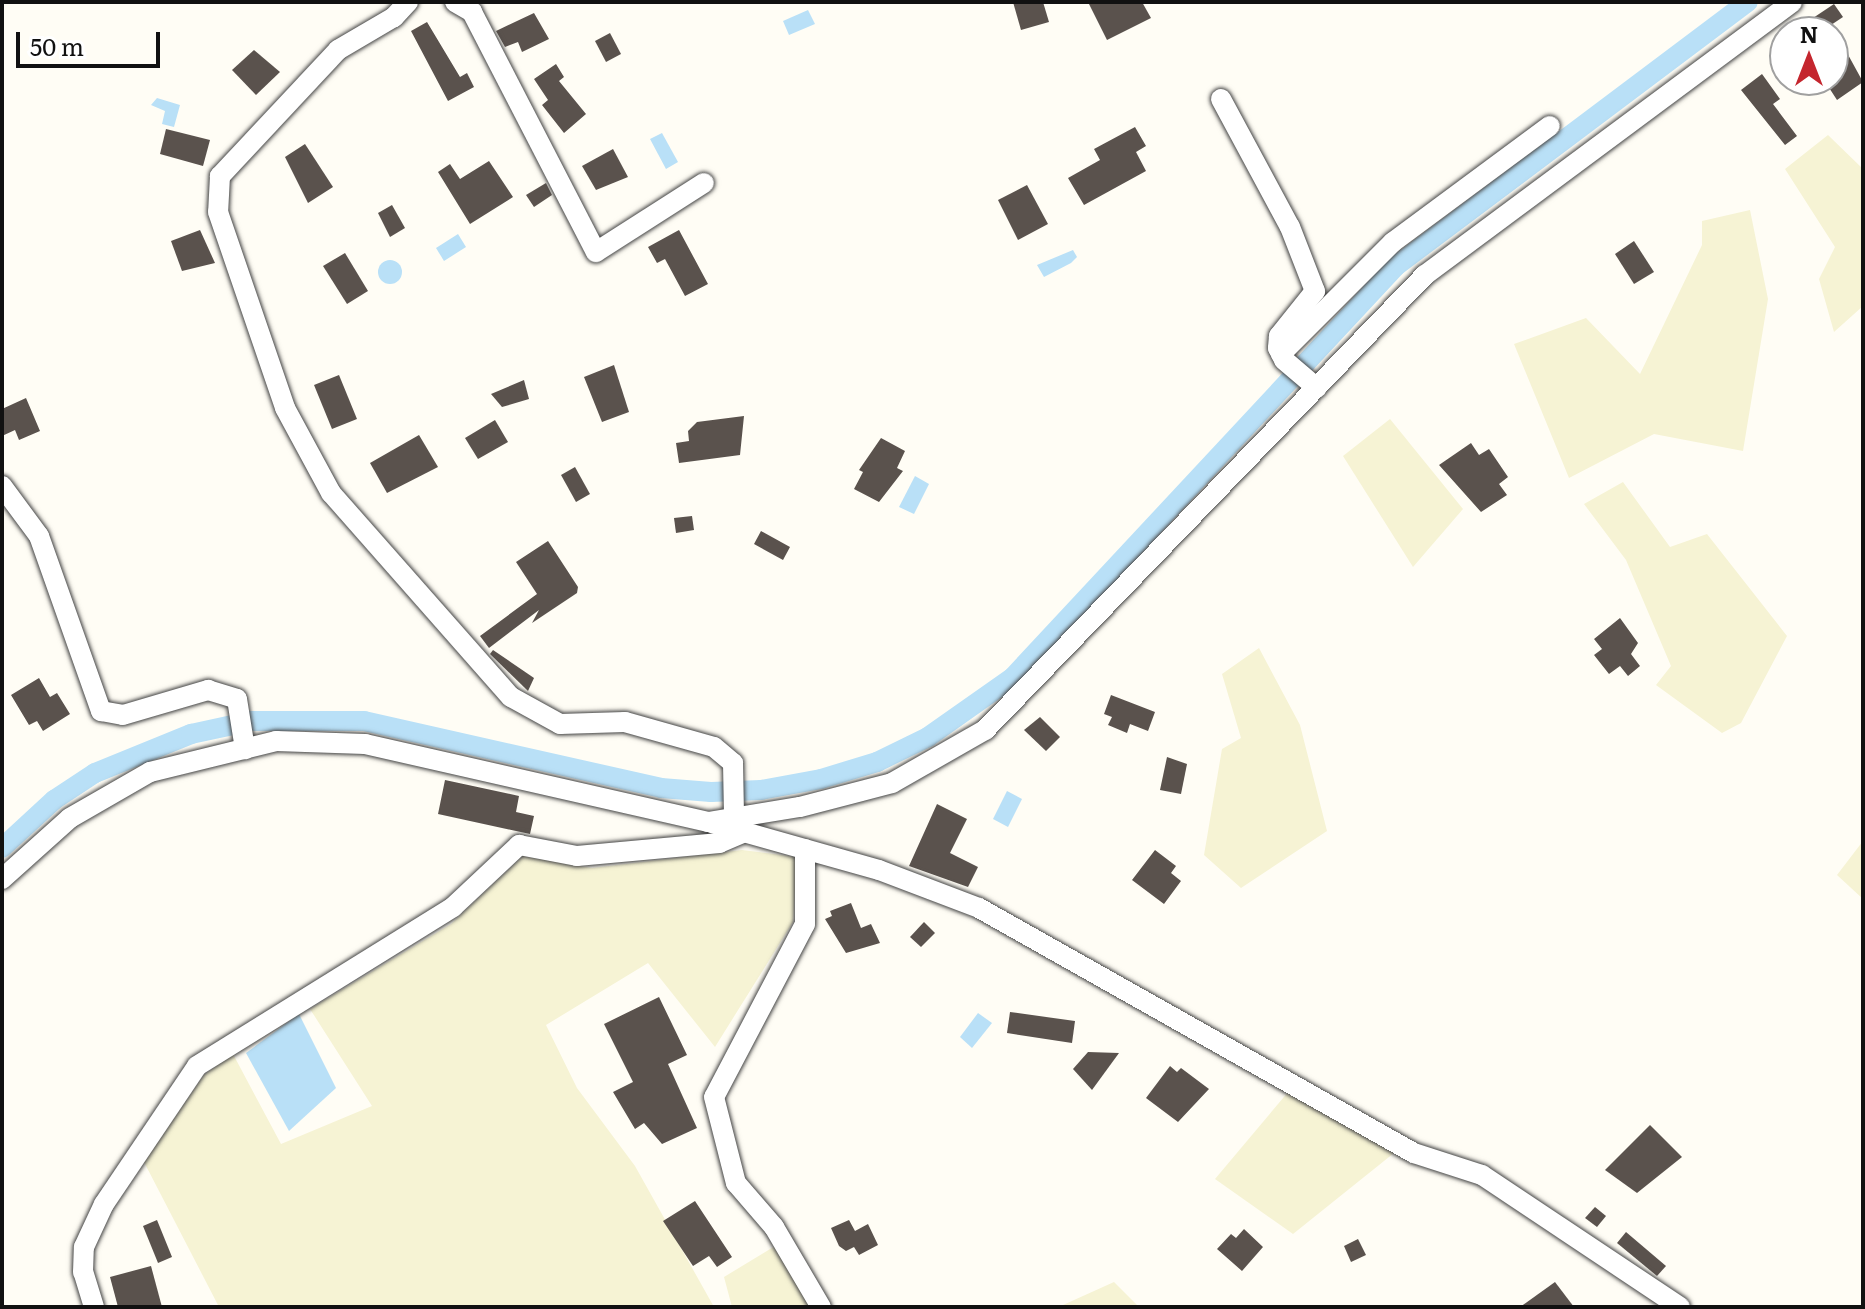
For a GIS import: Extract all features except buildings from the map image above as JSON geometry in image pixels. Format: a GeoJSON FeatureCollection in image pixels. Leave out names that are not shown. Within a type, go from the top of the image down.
{"type":"FeatureCollection","features":[{"type":"Feature","properties":{"kind":"street"},"geometry":{"type":"LineString","coordinates":[[408,2],[394,17],[338,50],[220,176],[218,212],[285,408],[331,493],[511,697],[560,724],[625,722],[714,747],[733,763],[740,824]]}},
{"type":"Feature","properties":{"kind":"street"},"geometry":{"type":"LineString","coordinates":[[455,2],[472,12],[596,252],[704,183]]}},
{"type":"Feature","properties":{"kind":"street"},"geometry":{"type":"LineString","coordinates":[[94,1307],[83,1272],[84,1247],[104,1204],[197,1066],[453,907],[519,845],[577,856],[719,843],[740,824],[892,783],[985,730],[1425,275],[1792,2]]}},
{"type":"Feature","properties":{"kind":"street"},"geometry":{"type":"LineString","coordinates":[[1221,99],[1290,227],[1315,291],[1279,336],[1283,357],[1317,388]]}},
{"type":"Feature","properties":{"kind":"street"},"geometry":{"type":"LineString","coordinates":[[1283,357],[1393,242],[1550,126]]}},
{"type":"Feature","properties":{"kind":"street"},"geometry":{"type":"LineString","coordinates":[[2,486],[39,536],[101,711],[123,715],[208,690],[237,699],[245,749]]}},
{"type":"Feature","properties":{"kind":"street"},"geometry":{"type":"LineString","coordinates":[[2,879],[70,818],[150,772],[276,741],[365,744],[708,822],[740,824],[979,908],[1414,1153],[1482,1175],[1680,1307]]}},
{"type":"Feature","properties":{"kind":"street"},"geometry":{"type":"LineString","coordinates":[[805,849],[805,924],[714,1097],[736,1183],[774,1227],[821,1307]]}},
{"type":"Feature","properties":{"kind":"shaded area"},"geometry":{"type":"Polygon","coordinates":[[[1828,135],[1863,169],[1863,306],[1834,332],[1819,279],[1835,247],[1785,169],[1828,135]]]}},
{"type":"Feature","properties":{"kind":"shaded area"},"geometry":{"type":"Polygon","coordinates":[[[1750,210],[1768,299],[1743,451],[1654,434],[1569,478],[1514,344],[1586,318],[1640,374],[1702,245],[1702,221],[1750,210]]]}},
{"type":"Feature","properties":{"kind":"shaded area"},"geometry":{"type":"Polygon","coordinates":[[[1390,419],[1463,509],[1413,567],[1343,456],[1390,419]]]}},
{"type":"Feature","properties":{"kind":"shaded area"},"geometry":{"type":"Polygon","coordinates":[[[1623,482],[1670,547],[1707,534],[1787,636],[1741,723],[1722,733],[1656,685],[1671,666],[1626,560],[1584,504],[1623,482]]]}},
{"type":"Feature","properties":{"kind":"shaded area"},"geometry":{"type":"Polygon","coordinates":[[[1259,648],[1300,725],[1327,831],[1241,888],[1204,855],[1222,749],[1241,738],[1222,674],[1259,648]]]}},
{"type":"Feature","properties":{"kind":"shaded area"},"geometry":{"type":"Polygon","coordinates":[[[1863,841],[1863,899],[1837,875],[1863,841]]]}},
{"type":"Feature","properties":{"kind":"shaded area"},"geometry":{"type":"Polygon","coordinates":[[[742,850],[797,857],[793,922],[715,1047],[648,963],[546,1025],[577,1088],[635,1166],[714,1307],[219,1307],[144,1162],[204,1075],[233,1054],[281,1144],[372,1106],[310,1009],[451,924],[523,856],[592,868],[742,850]]]}},
{"type":"Feature","properties":{"kind":"shaded area"},"geometry":{"type":"Polygon","coordinates":[[[1289,1091],[1394,1153],[1293,1234],[1215,1179],[1289,1091]]]}},
{"type":"Feature","properties":{"kind":"shaded area"},"geometry":{"type":"Polygon","coordinates":[[[775,1246],[813,1307],[732,1307],[724,1277],[775,1246]]]}},
{"type":"Feature","properties":{"kind":"shaded area"},"geometry":{"type":"Polygon","coordinates":[[[1114,1282],[1139,1307],[1063,1305],[1114,1282]]]}},
{"type":"Feature","properties":{"kind":"water"},"geometry":{"type":"Polygon","coordinates":[[[808,10],[815,24],[789,35],[783,21],[808,10]]]}},
{"type":"Feature","properties":{"kind":"water"},"geometry":{"type":"Polygon","coordinates":[[[157,98],[180,105],[174,127],[162,124],[165,111],[151,105],[157,98]]]}},
{"type":"Feature","properties":{"kind":"water"},"geometry":{"type":"Polygon","coordinates":[[[662,133],[678,162],[666,169],[650,139],[662,133]]]}},
{"type":"Feature","properties":{"kind":"water"},"geometry":{"type":"Polygon","coordinates":[[[458,234],[466,247],[444,261],[436,248],[458,234]]]}},
{"type":"Feature","properties":{"kind":"water"},"geometry":{"type":"Polygon","coordinates":[[[1073,250],[1077,257],[1071,263],[1044,277],[1037,265],[1073,250]]]}},
{"type":"Feature","properties":{"kind":"water"},"geometry":{"type":"Polygon","coordinates":[[[390,260],[398,264],[402,272],[398,280],[390,284],[382,280],[378,272],[382,264],[390,260]]]}},
{"type":"Feature","properties":{"kind":"water"},"geometry":{"type":"Polygon","coordinates":[[[915,476],[929,484],[914,514],[899,507],[915,476]]]}},
{"type":"Feature","properties":{"kind":"water"},"geometry":{"type":"Polygon","coordinates":[[[1007,791],[1022,799],[1008,827],[993,819],[1007,791]]]}},
{"type":"Feature","properties":{"kind":"water"},"geometry":{"type":"Polygon","coordinates":[[[978,1013],[992,1023],[972,1048],[960,1037],[978,1013]]]}},
{"type":"Feature","properties":{"kind":"water"},"geometry":{"type":"Polygon","coordinates":[[[299,1014],[336,1088],[289,1131],[246,1053],[299,1014]]]}},
{"type":"Feature","properties":{"kind":"waterway"},"geometry":{"type":"LineString","coordinates":[[2,848],[54,800],[95,773],[191,734],[251,721],[364,721],[661,788],[711,792],[761,790],[821,779],[877,762],[928,737],[1013,677],[1396,266],[1748,2]]}}]}
